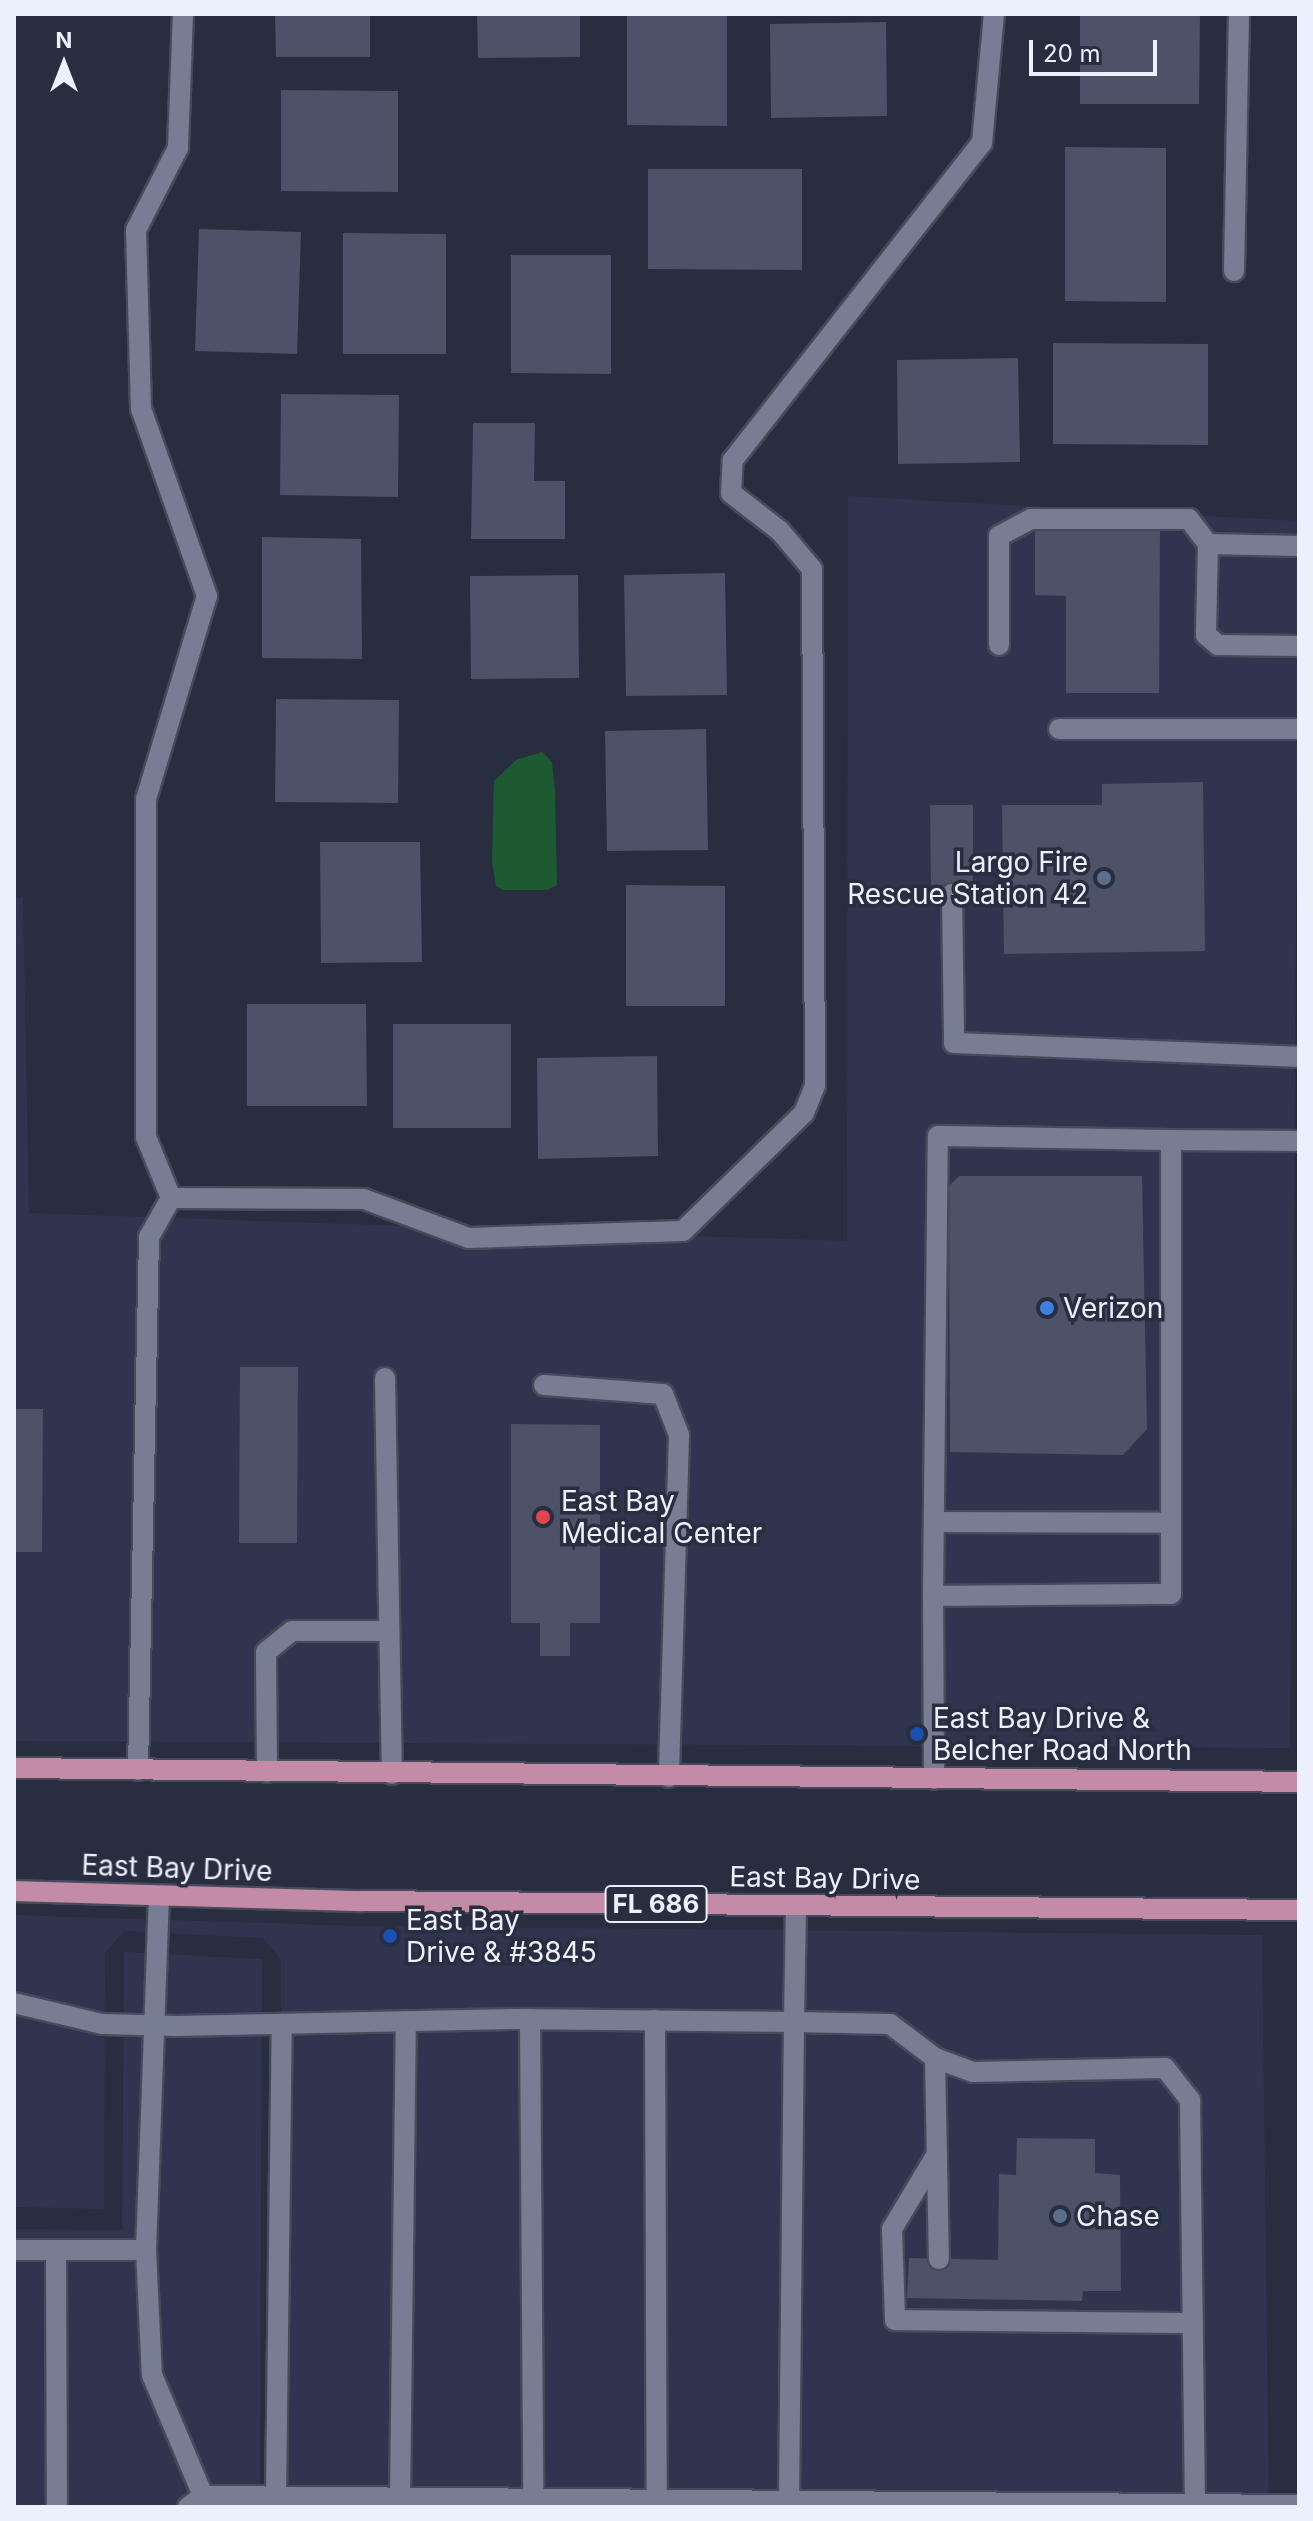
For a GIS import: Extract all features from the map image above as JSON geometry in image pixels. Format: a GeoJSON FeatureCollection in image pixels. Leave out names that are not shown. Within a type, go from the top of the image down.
{"type":"FeatureCollection","features":[{"type":"Feature","properties":{"kind":"main road"},"geometry":{"type":"LineString","coordinates":[[14,1768],[1299,1782]]}},
{"type":"Feature","properties":{"kind":"main road","name":"East Bay Drive"},"geometry":{"type":"LineString","coordinates":[[14,1891],[159,1897],[1299,1910]]}},
{"type":"Feature","properties":{"kind":"lane"},"geometry":{"type":"LineString","coordinates":[[171,1198],[146,1137],[146,799],[207,596],[141,409],[136,230],[178,148],[183,14]]}},
{"type":"Feature","properties":{"kind":"lane"},"geometry":{"type":"LineString","coordinates":[[171,1198],[364,1199],[469,1238],[683,1231],[804,1113],[815,1086],[812,569],[780,531],[731,493],[733,460],[982,143],[994,14]]}},
{"type":"Feature","properties":{"kind":"lane"},"geometry":{"type":"LineString","coordinates":[[1234,271],[1239,14]]}},
{"type":"Feature","properties":{"kind":"lane"},"geometry":{"type":"LineString","coordinates":[[999,645],[999,536],[1031,519],[1189,519],[1208,544],[1206,635],[1218,645],[1299,646]]}},
{"type":"Feature","properties":{"kind":"lane"},"geometry":{"type":"LineString","coordinates":[[1208,544],[1299,546]]}},
{"type":"Feature","properties":{"kind":"lane"},"geometry":{"type":"LineString","coordinates":[[1059,729],[1299,729]]}},
{"type":"Feature","properties":{"kind":"lane"},"geometry":{"type":"LineString","coordinates":[[952,894],[954,1043],[1299,1057]]}},
{"type":"Feature","properties":{"kind":"lane"},"geometry":{"type":"LineString","coordinates":[[934,1779],[938,1136],[1299,1141]]}},
{"type":"Feature","properties":{"kind":"lane"},"geometry":{"type":"LineString","coordinates":[[933,1596],[1171,1594],[1171,1140]]}},
{"type":"Feature","properties":{"kind":"lane"},"geometry":{"type":"LineString","coordinates":[[138,1770],[149,1237],[171,1198]]}},
{"type":"Feature","properties":{"kind":"lane"},"geometry":{"type":"LineString","coordinates":[[385,1378],[392,1774]]}},
{"type":"Feature","properties":{"kind":"lane"},"geometry":{"type":"LineString","coordinates":[[544,1385],[663,1394],[679,1435],[669,1777]]}},
{"type":"Feature","properties":{"kind":"lane"},"geometry":{"type":"LineString","coordinates":[[934,1522],[1170,1523]]}},
{"type":"Feature","properties":{"kind":"lane"},"geometry":{"type":"LineString","coordinates":[[267,1772],[266,1652],[292,1631],[389,1631]]}},
{"type":"Feature","properties":{"kind":"lane"},"geometry":{"type":"LineString","coordinates":[[159,1897],[151,2025],[146,2250],[152,2375],[196,2502],[276,2497],[916,2506],[1299,2505]]}},
{"type":"Feature","properties":{"kind":"lane"},"geometry":{"type":"LineString","coordinates":[[789,2503],[796,1906]]}},
{"type":"Feature","properties":{"kind":"lane"},"geometry":{"type":"LineString","coordinates":[[14,2003],[102,2024],[530,2019],[890,2024],[935,2058],[973,2072],[1165,2068],[1190,2100],[1195,2506]]}},
{"type":"Feature","properties":{"kind":"lane"},"geometry":{"type":"LineString","coordinates":[[530,2019],[533,2500]]}},
{"type":"Feature","properties":{"kind":"lane"},"geometry":{"type":"LineString","coordinates":[[655,2020],[657,2502]]}},
{"type":"Feature","properties":{"kind":"lane"},"geometry":{"type":"LineString","coordinates":[[400,2499],[406,2022]]}},
{"type":"Feature","properties":{"kind":"lane"},"geometry":{"type":"LineString","coordinates":[[276,2497],[282,2024]]}},
{"type":"Feature","properties":{"kind":"lane"},"geometry":{"type":"LineString","coordinates":[[935,2058],[939,2259]]}},
{"type":"Feature","properties":{"kind":"lane"},"geometry":{"type":"LineString","coordinates":[[937,2154],[892,2229],[895,2320],[938,2309],[1193,2323]]}},
{"type":"Feature","properties":{"kind":"lane"},"geometry":{"type":"LineString","coordinates":[[14,2250],[146,2250]]}},
{"type":"Feature","properties":{"kind":"lane"},"geometry":{"type":"LineString","coordinates":[[56,2250],[57,2507]]}},
{"type":"Feature","properties":{"kind":"shaded area"},"geometry":{"type":"Polygon","coordinates":[[[848,496],[1299,521],[1290,1748],[14,1741],[14,898],[23,898],[29,1213],[847,1241],[848,496]]]}},
{"type":"Feature","properties":{"kind":"shaded area"},"geometry":{"type":"Polygon","coordinates":[[[14,1915],[361,1926],[1262,1935],[1269,2507],[279,2507],[281,1960],[263,1938],[124,1931],[105,1953],[104,2209],[14,2207],[14,1915]]]}},
{"type":"Feature","properties":{"kind":"shaded area"},"geometry":{"type":"Polygon","coordinates":[[[124,1952],[262,1959],[260,2507],[14,2507],[14,2229],[122,2230],[124,1952]]]}},
{"type":"Feature","properties":{"kind":"green space"},"geometry":{"type":"Polygon","coordinates":[[[542,752],[552,762],[557,885],[547,890],[503,890],[496,886],[492,861],[494,781],[516,760],[542,752]]]}},
{"type":"Feature","properties":{"kind":"building"},"geometry":{"type":"Polygon","coordinates":[[[275,14],[370,14],[370,57],[276,57],[275,14]]]}},
{"type":"Feature","properties":{"kind":"building"},"geometry":{"type":"Polygon","coordinates":[[[477,14],[580,14],[580,57],[478,58],[477,14]]]}},
{"type":"Feature","properties":{"kind":"building"},"geometry":{"type":"Polygon","coordinates":[[[627,14],[727,14],[727,126],[627,125],[627,14]]]}},
{"type":"Feature","properties":{"kind":"building"},"geometry":{"type":"Polygon","coordinates":[[[1080,14],[1200,14],[1199,104],[1080,104],[1080,14]]]}},
{"type":"Feature","properties":{"kind":"building"},"geometry":{"type":"Polygon","coordinates":[[[886,22],[887,116],[771,118],[770,24],[886,22]]]}},
{"type":"Feature","properties":{"kind":"building"},"geometry":{"type":"Polygon","coordinates":[[[281,90],[398,91],[398,192],[281,191],[281,90]]]}},
{"type":"Feature","properties":{"kind":"building"},"geometry":{"type":"Polygon","coordinates":[[[1065,147],[1166,148],[1166,302],[1065,301],[1065,147]]]}},
{"type":"Feature","properties":{"kind":"building"},"geometry":{"type":"Polygon","coordinates":[[[648,169],[802,169],[802,270],[648,269],[648,169]]]}},
{"type":"Feature","properties":{"kind":"building"},"geometry":{"type":"Polygon","coordinates":[[[199,229],[301,232],[297,354],[195,351],[199,229]]]}},
{"type":"Feature","properties":{"kind":"building"},"geometry":{"type":"Polygon","coordinates":[[[343,233],[446,234],[446,354],[343,354],[343,233]]]}},
{"type":"Feature","properties":{"kind":"building"},"geometry":{"type":"Polygon","coordinates":[[[511,255],[611,255],[611,374],[511,373],[511,255]]]}},
{"type":"Feature","properties":{"kind":"building"},"geometry":{"type":"Polygon","coordinates":[[[1053,343],[1208,344],[1208,445],[1053,444],[1053,343]]]}},
{"type":"Feature","properties":{"kind":"building"},"geometry":{"type":"Polygon","coordinates":[[[1018,358],[1020,462],[898,464],[897,360],[1018,358]]]}},
{"type":"Feature","properties":{"kind":"building"},"geometry":{"type":"Polygon","coordinates":[[[281,394],[399,395],[398,497],[280,495],[281,394]]]}},
{"type":"Feature","properties":{"kind":"building"},"geometry":{"type":"Polygon","coordinates":[[[473,423],[535,423],[534,481],[565,481],[565,539],[471,539],[473,423]]]}},
{"type":"Feature","properties":{"kind":"building"},"geometry":{"type":"Polygon","coordinates":[[[1035,531],[1160,531],[1159,693],[1066,693],[1066,596],[1035,595],[1035,531]]]}},
{"type":"Feature","properties":{"kind":"building"},"geometry":{"type":"Polygon","coordinates":[[[262,537],[361,539],[362,659],[262,658],[262,537]]]}},
{"type":"Feature","properties":{"kind":"building"},"geometry":{"type":"Polygon","coordinates":[[[725,573],[727,695],[626,696],[624,575],[725,573]]]}},
{"type":"Feature","properties":{"kind":"building"},"geometry":{"type":"Polygon","coordinates":[[[578,575],[579,678],[471,679],[470,576],[578,575]]]}},
{"type":"Feature","properties":{"kind":"building"},"geometry":{"type":"Polygon","coordinates":[[[276,699],[399,700],[398,803],[275,802],[276,699]]]}},
{"type":"Feature","properties":{"kind":"building"},"geometry":{"type":"Polygon","coordinates":[[[706,729],[708,850],[607,851],[605,731],[706,729]]]}},
{"type":"Feature","properties":{"kind":"building","name":"Largo Fire Rescue Station 42"},"geometry":{"type":"Polygon","coordinates":[[[1203,782],[1205,951],[1004,954],[1002,805],[1102,805],[1102,784],[1203,782]]]}},
{"type":"Feature","properties":{"kind":"building"},"geometry":{"type":"Polygon","coordinates":[[[930,805],[973,805],[973,885],[931,885],[930,805]]]}},
{"type":"Feature","properties":{"kind":"building"},"geometry":{"type":"Polygon","coordinates":[[[320,842],[420,842],[422,962],[321,963],[320,842]]]}},
{"type":"Feature","properties":{"kind":"building"},"geometry":{"type":"Polygon","coordinates":[[[626,885],[725,886],[725,1006],[626,1006],[626,885]]]}},
{"type":"Feature","properties":{"kind":"building"},"geometry":{"type":"Polygon","coordinates":[[[247,1004],[366,1004],[367,1106],[247,1106],[247,1004]]]}},
{"type":"Feature","properties":{"kind":"building"},"geometry":{"type":"Polygon","coordinates":[[[393,1024],[511,1024],[511,1128],[393,1128],[393,1024]]]}},
{"type":"Feature","properties":{"kind":"building"},"geometry":{"type":"Polygon","coordinates":[[[657,1056],[658,1156],[538,1159],[537,1058],[657,1056]]]}},
{"type":"Feature","properties":{"kind":"building","name":"Verizon"},"geometry":{"type":"Polygon","coordinates":[[[959,1176],[1142,1176],[1147,1429],[1123,1455],[950,1452],[949,1186],[959,1176]]]}},
{"type":"Feature","properties":{"kind":"building"},"geometry":{"type":"Polygon","coordinates":[[[240,1367],[298,1367],[297,1543],[239,1543],[240,1367]]]}},
{"type":"Feature","properties":{"kind":"building"},"geometry":{"type":"Polygon","coordinates":[[[14,1409],[43,1409],[42,1552],[14,1552],[14,1409]]]}},
{"type":"Feature","properties":{"kind":"building"},"geometry":{"type":"Polygon","coordinates":[[[511,1424],[600,1425],[600,1623],[570,1623],[570,1656],[540,1656],[540,1623],[511,1623],[511,1424]]]}},
{"type":"Feature","properties":{"kind":"building","name":"Chase"},"geometry":{"type":"Polygon","coordinates":[[[1017,2138],[1095,2139],[1095,2173],[1120,2175],[1121,2291],[1083,2291],[1082,2301],[907,2298],[909,2258],[998,2260],[999,2174],[1016,2175],[1017,2138]]]}},
{"type":"Feature","properties":{"kind":"place","name":"Largo Fire Rescue Station 42"},"geometry":{"type":"Point","coordinates":[1104,878]}},
{"type":"Feature","properties":{"kind":"place","name":"Verizon"},"geometry":{"type":"Point","coordinates":[1047,1308]}},
{"type":"Feature","properties":{"kind":"place","name":"East Bay Medical Center"},"geometry":{"type":"Point","coordinates":[543,1517]}},
{"type":"Feature","properties":{"kind":"place","name":"East Bay Drive & Belcher Road North"},"geometry":{"type":"Point","coordinates":[917,1734]}},
{"type":"Feature","properties":{"kind":"place","name":"East Bay Drive & #3845"},"geometry":{"type":"Point","coordinates":[390,1936]}},
{"type":"Feature","properties":{"kind":"place","name":"Chase"},"geometry":{"type":"Point","coordinates":[1060,2216]}}]}
